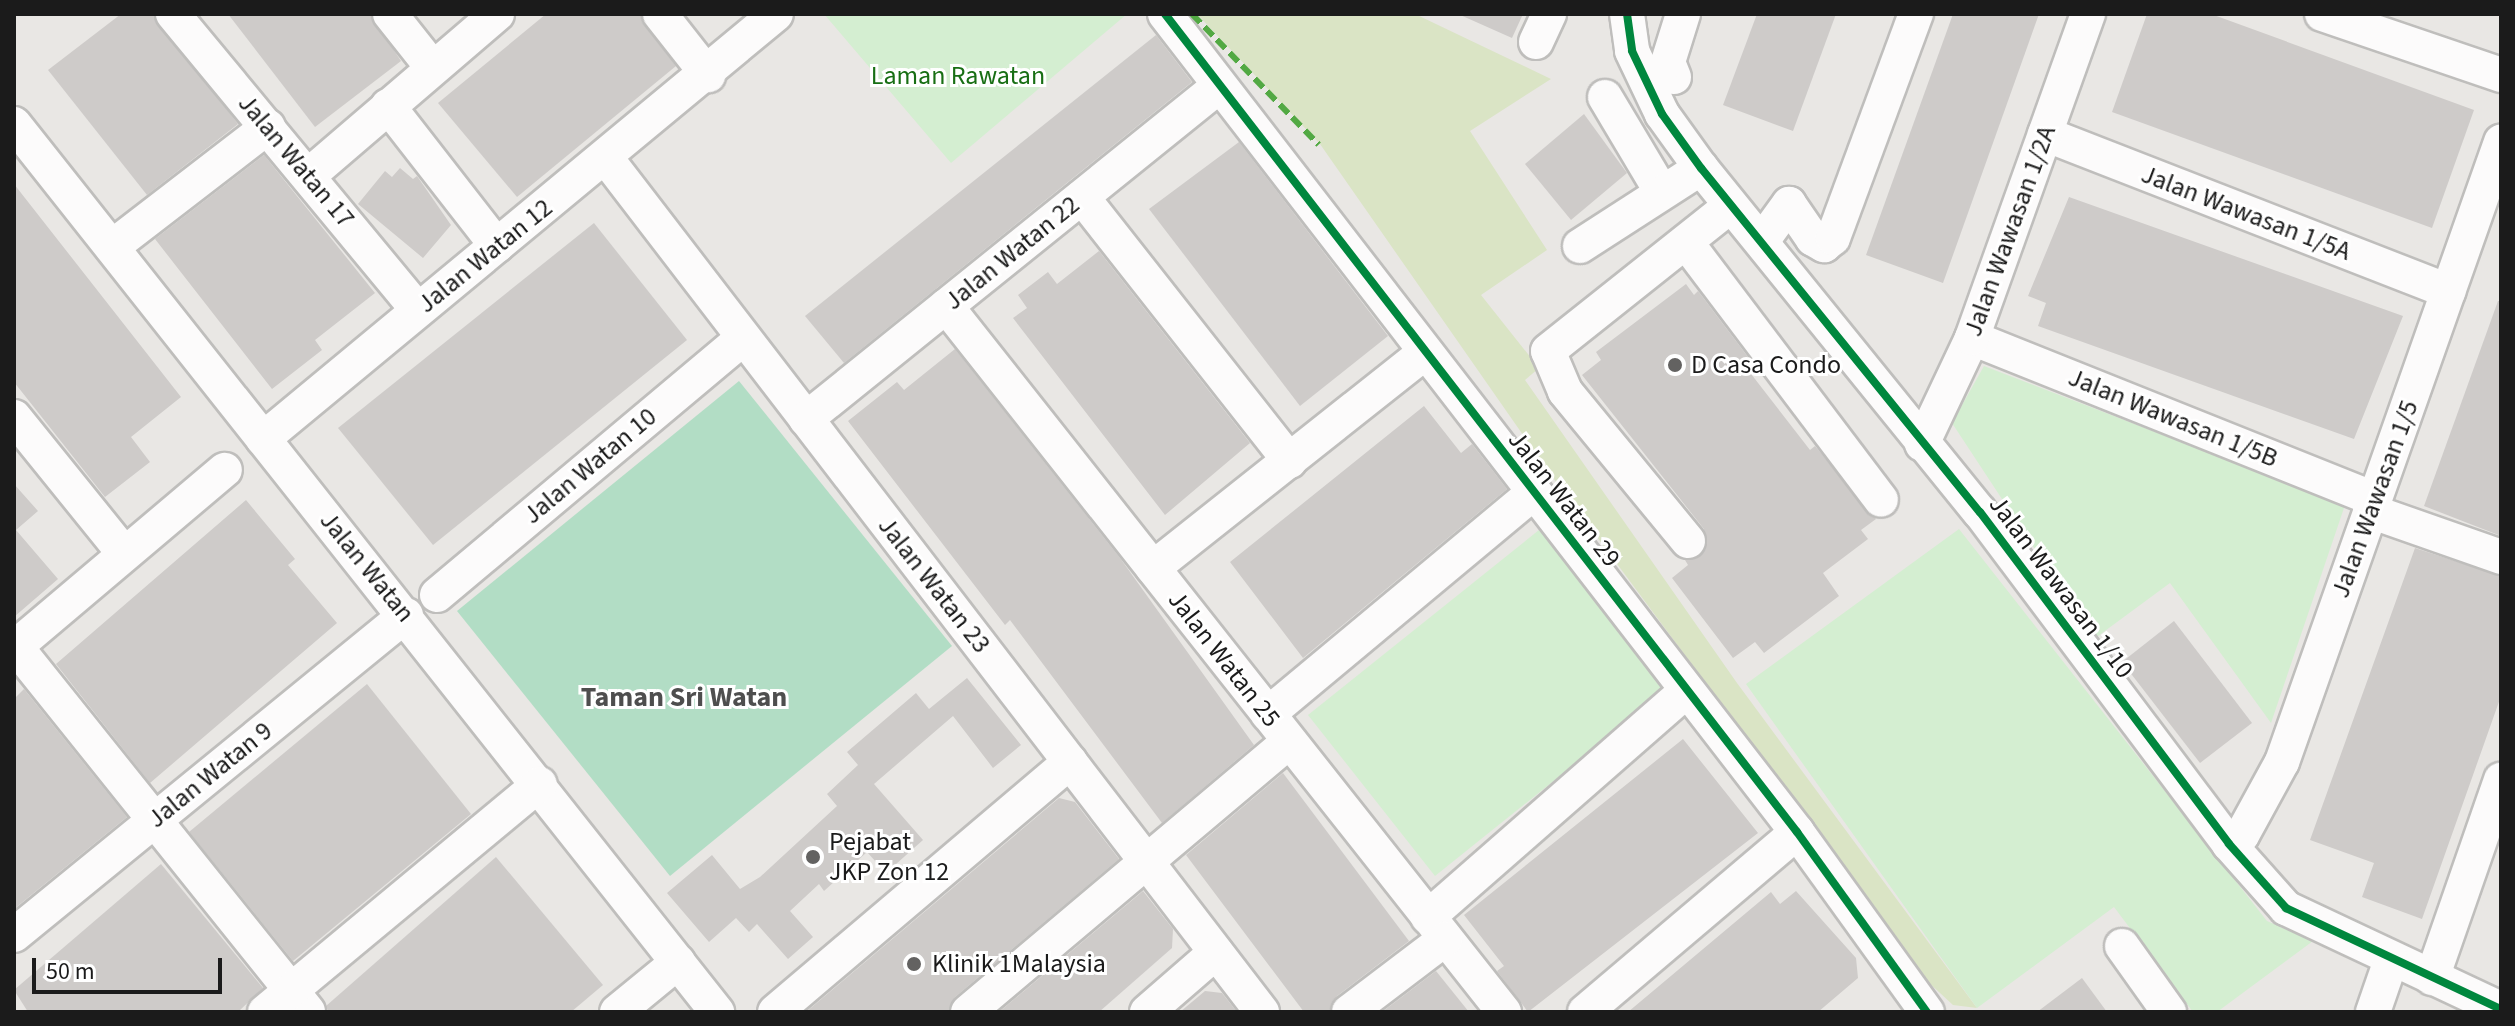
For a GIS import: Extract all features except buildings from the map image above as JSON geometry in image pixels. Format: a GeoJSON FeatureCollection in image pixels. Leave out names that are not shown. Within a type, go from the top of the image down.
{"type":"FeatureCollection","features":[{"type":"Feature","properties":{"kind":"street","name":"Jalan Watan 17"},"geometry":{"type":"LineString","coordinates":[[173,14],[418,310]]}},
{"type":"Feature","properties":{"kind":"street"},"geometry":{"type":"LineString","coordinates":[[390,14],[432,67]]}},
{"type":"Feature","properties":{"kind":"street"},"geometry":{"type":"LineString","coordinates":[[308,176],[497,14]]}},
{"type":"Feature","properties":{"kind":"street"},"geometry":{"type":"LineString","coordinates":[[660,14],[708,75]]}},
{"type":"Feature","properties":{"kind":"street","name":"Jalan Watan 12"},"geometry":{"type":"LineString","coordinates":[[263,439],[708,75],[776,14]]}},
{"type":"Feature","properties":{"kind":"street","name":"Jalan Watan 29"},"geometry":{"type":"LineString","coordinates":[[1165,14],[1218,87],[1797,832],[1917,1009]]}},
{"type":"Feature","properties":{"kind":"street","name":"Jalan Wawasan 1/10"},"geometry":{"type":"LineString","coordinates":[[1627,14],[1638,63],[1662,114],[1701,168],[1922,444],[2229,844],[2286,908],[2391,960],[2501,1009]]}},
{"type":"Feature","properties":{"kind":"street"},"geometry":{"type":"LineString","coordinates":[[1674,77],[1668,62],[1683,14]]}},
{"type":"Feature","properties":{"kind":"street"},"geometry":{"type":"LineString","coordinates":[[1762,241],[1789,204],[1813,239],[1824,245],[1833,238],[1916,14]]}},
{"type":"Feature","properties":{"kind":"street","name":"Jalan Wawasan 1/2A"},"geometry":{"type":"LineString","coordinates":[[1922,444],[1972,338],[2088,14]]}},
{"type":"Feature","properties":{"kind":"street"},"geometry":{"type":"LineString","coordinates":[[2322,14],[2501,75]]}},
{"type":"Feature","properties":{"kind":"street","name":"Jalan Watan 22"},"geometry":{"type":"LineString","coordinates":[[806,419],[1218,87]]}},
{"type":"Feature","properties":{"kind":"street"},"geometry":{"type":"LineString","coordinates":[[1605,97],[1661,191]]}},
{"type":"Feature","properties":{"kind":"street"},"geometry":{"type":"LineString","coordinates":[[388,106],[497,246]]}},
{"type":"Feature","properties":{"kind":"street","name":"Jalan Watan"},"geometry":{"type":"LineString","coordinates":[[14,124],[540,784],[717,1012]]}},
{"type":"Feature","properties":{"kind":"street"},"geometry":{"type":"LineString","coordinates":[[112,247],[268,127]]}},
{"type":"Feature","properties":{"kind":"street","name":"Jalan Wawasan 1/5A"},"geometry":{"type":"LineString","coordinates":[[2045,134],[2448,291]]}},
{"type":"Feature","properties":{"kind":"street","name":"Jalan Wawasan 1/5"},"geometry":{"type":"LineString","coordinates":[[2229,844],[2242,835],[2282,762],[2501,142]]}},
{"type":"Feature","properties":{"kind":"street","name":"Jalan Watan 23"},"geometry":{"type":"LineString","coordinates":[[606,158],[1262,1012]]}},
{"type":"Feature","properties":{"kind":"street"},"geometry":{"type":"LineString","coordinates":[[1580,246],[1701,168]]}},
{"type":"Feature","properties":{"kind":"street"},"geometry":{"type":"LineString","coordinates":[[1082,197],[1290,461]]}},
{"type":"Feature","properties":{"kind":"street"},"geometry":{"type":"LineString","coordinates":[[1688,541],[1565,391],[1548,351],[1730,206]]}},
{"type":"Feature","properties":{"kind":"street"},"geometry":{"type":"LineString","coordinates":[[1686,242],[1881,500]]}},
{"type":"Feature","properties":{"kind":"street","name":"Jalan Watan 25"},"geometry":{"type":"LineString","coordinates":[[946,306],[1504,1012]]}},
{"type":"Feature","properties":{"kind":"street","name":"Jalan Watan 10"},"geometry":{"type":"LineString","coordinates":[[437,595],[743,338]]}},
{"type":"Feature","properties":{"kind":"street","name":"Jalan Wawasan 1/5B"},"geometry":{"type":"LineString","coordinates":[[1972,338],[2501,557]]}},
{"type":"Feature","properties":{"kind":"street"},"geometry":{"type":"LineString","coordinates":[[1153,568],[1424,353]]}},
{"type":"Feature","properties":{"kind":"street"},"geometry":{"type":"LineString","coordinates":[[15,419],[123,552]]}},
{"type":"Feature","properties":{"kind":"street"},"geometry":{"type":"LineString","coordinates":[[225,470],[123,552],[15,648],[155,821],[288,1005],[540,784]]}},
{"type":"Feature","properties":{"kind":"street"},"geometry":{"type":"LineString","coordinates":[[1268,714],[1533,493]]}},
{"type":"Feature","properties":{"kind":"street","name":"Jalan Watan 9"},"geometry":{"type":"LineString","coordinates":[[14,935],[406,615]]}},
{"type":"Feature","properties":{"kind":"street"},"geometry":{"type":"LineString","coordinates":[[1349,1012],[1687,690]]}},
{"type":"Feature","properties":{"kind":"street"},"geometry":{"type":"LineString","coordinates":[[968,1012],[1289,742]]}},
{"type":"Feature","properties":{"kind":"street"},"geometry":{"type":"LineString","coordinates":[[775,1012],[1070,762]]}},
{"type":"Feature","properties":{"kind":"street"},"geometry":{"type":"LineString","coordinates":[[2432,978],[2501,780]]}},
{"type":"Feature","properties":{"kind":"street"},"geometry":{"type":"LineString","coordinates":[[1585,1012],[1797,832]]}},
{"type":"Feature","properties":{"kind":"street"},"geometry":{"type":"LineString","coordinates":[[2122,946],[2169,1012]]}},
{"type":"Feature","properties":{"kind":"street"},"geometry":{"type":"LineString","coordinates":[[1147,1012],[1216,952]]}},
{"type":"Feature","properties":{"kind":"street"},"geometry":{"type":"LineString","coordinates":[[2373,1012],[2391,960]]}},
{"type":"Feature","properties":{"kind":"street"},"geometry":{"type":"LineString","coordinates":[[617,1012],[678,962]]}},
{"type":"Feature","properties":{"kind":"green space","name":"Laman Rawatan"},"geometry":{"type":"Polygon","coordinates":[[[824,14],[1127,14],[951,163],[824,14]]]}},
{"type":"Feature","properties":{"kind":"green space"},"geometry":{"type":"Polygon","coordinates":[[[1197,14],[1415,14],[1551,79],[1470,131],[1547,250],[1481,295],[1539,368],[1525,380],[1737,683],[1977,1008],[1953,1005],[1927,981],[1551,475],[1320,144],[1197,14]]]}},
{"type":"Feature","properties":{"kind":"green space"},"geometry":{"type":"Polygon","coordinates":[[[1984,366],[2345,505],[2271,723],[2170,583],[2094,639],[1952,423],[1984,366]]]}},
{"type":"Feature","properties":{"kind":"green space"},"geometry":{"type":"Polygon","coordinates":[[[739,381],[952,646],[670,876],[457,611],[739,381]]]}},
{"type":"Feature","properties":{"kind":"green space"},"geometry":{"type":"Polygon","coordinates":[[[1544,526],[1671,687],[1435,876],[1308,715],[1544,526]]]}},
{"type":"Feature","properties":{"kind":"green space"},"geometry":{"type":"Polygon","coordinates":[[[1959,529],[2267,921],[2313,941],[2217,1012],[2193,1012],[2114,907],[1977,1008],[1746,684],[1959,529]]]}},
{"type":"Feature","properties":{"kind":"marked path"},"geometry":{"type":"LineString","coordinates":[[1192,14],[1319,145]]}},
{"type":"Feature","properties":{"kind":"cycle path"},"geometry":{"type":"LineString","coordinates":[[1165,14],[1797,832],[1927,1012]]}},
{"type":"Feature","properties":{"kind":"cycle path"},"geometry":{"type":"LineString","coordinates":[[1627,14],[1632,51],[1662,114],[1701,168],[1980,512],[2229,844],[2286,908],[2501,1009]]}},
{"type":"Feature","properties":{"kind":"place","name":"D Casa Condo"},"geometry":{"type":"Point","coordinates":[1675,365]}},
{"type":"Feature","properties":{"kind":"place","name":"Pejabat JKP Zon 12"},"geometry":{"type":"Point","coordinates":[813,857]}},
{"type":"Feature","properties":{"kind":"place","name":"Klinik 1Malaysia"},"geometry":{"type":"Point","coordinates":[914,964]}},
{"type":"Feature","properties":{"kind":"district","name":"Taman Sri Watan"},"geometry":{"type":"Point","coordinates":[684,697]}}]}
